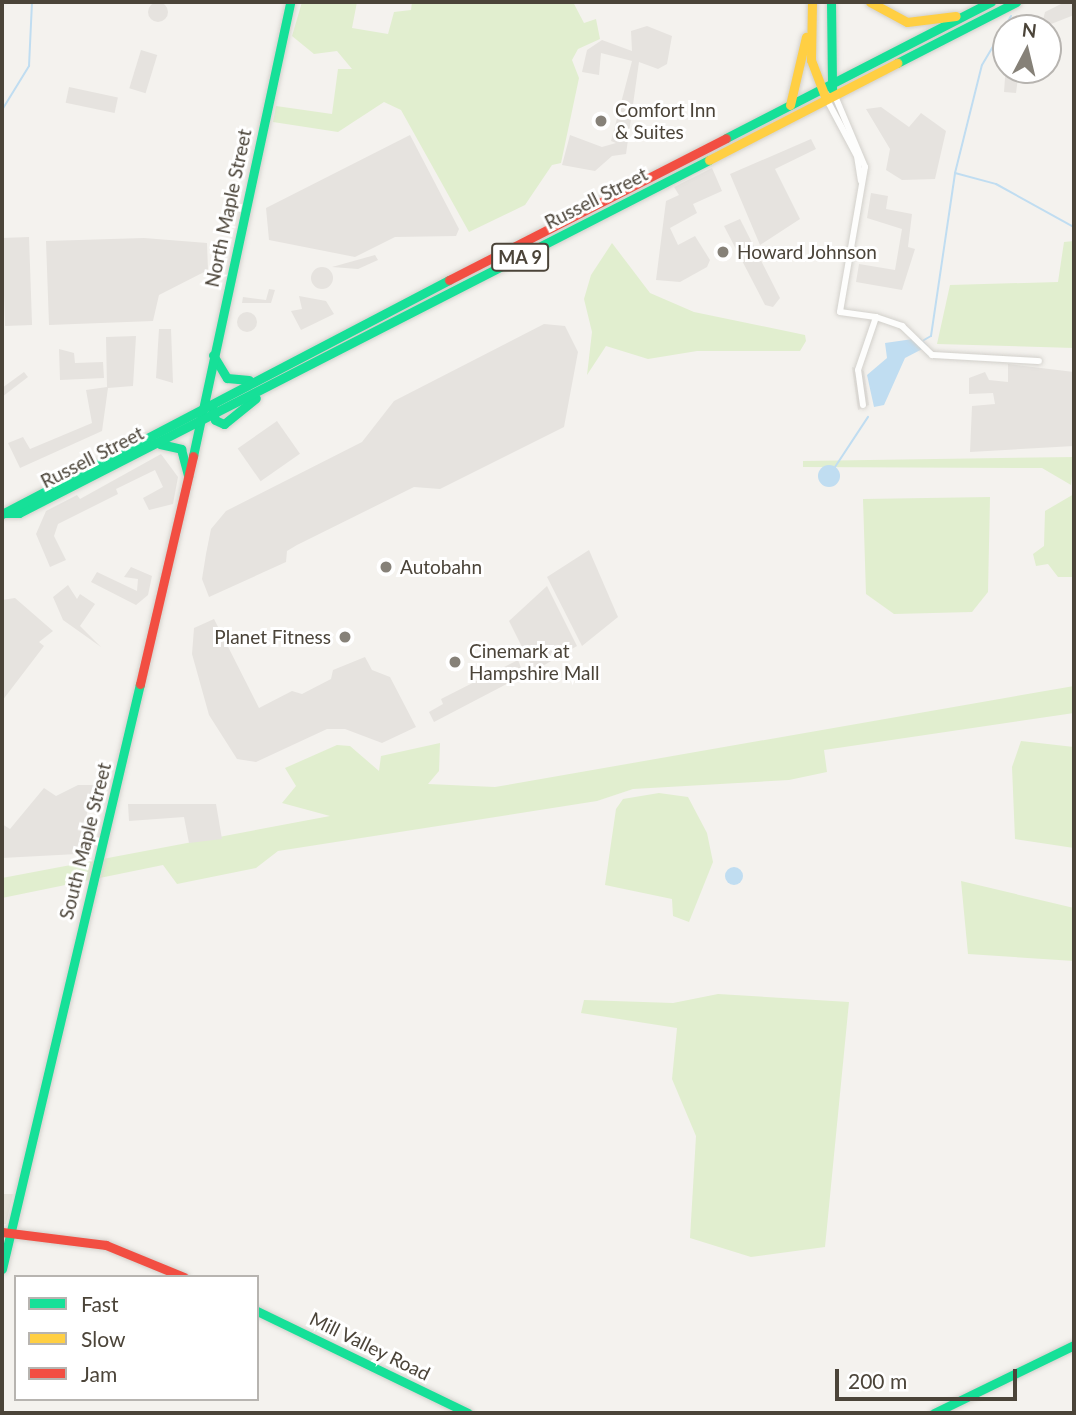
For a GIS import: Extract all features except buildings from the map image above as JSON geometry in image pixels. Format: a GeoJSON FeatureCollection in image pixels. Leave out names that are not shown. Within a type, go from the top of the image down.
{"type":"FeatureCollection","features":[{"type":"Feature","properties":{"kind":"main road","name":"North Maple Street"},"geometry":{"type":"LineString","coordinates":[[200,421],[290,2]]}},
{"type":"Feature","properties":{"kind":"main road"},"geometry":{"type":"LineString","coordinates":[[790,105],[812,2]]}},
{"type":"Feature","properties":{"kind":"main road"},"geometry":{"type":"LineString","coordinates":[[828,92],[831,2]]}},
{"type":"Feature","properties":{"kind":"main road"},"geometry":{"type":"LineString","coordinates":[[870,2],[907,22],[965,13]]}},
{"type":"Feature","properties":{"kind":"main road","name":"Russell Street"},"geometry":{"type":"LineString","coordinates":[[3,514],[19,513],[278,382],[828,92],[965,13],[991,2]]}},
{"type":"Feature","properties":{"kind":"main road","name":"Russell Street"},"geometry":{"type":"LineString","coordinates":[[3,514],[13,503],[260,379],[790,105],[828,92],[1016,2]]}},
{"type":"Feature","properties":{"kind":"main road"},"geometry":{"type":"LineString","coordinates":[[810,18],[811,65],[828,92]]}},
{"type":"Feature","properties":{"kind":"main road"},"geometry":{"type":"LineString","coordinates":[[213,355],[229,380],[260,379]]}},
{"type":"Feature","properties":{"kind":"main road"},"geometry":{"type":"LineString","coordinates":[[213,403],[213,415]]}},
{"type":"Feature","properties":{"kind":"main road","name":"South Maple Street"},"geometry":{"type":"LineString","coordinates":[[2,1269],[6,1233],[200,421]]}},
{"type":"Feature","properties":{"kind":"main road"},"geometry":{"type":"LineString","coordinates":[[156,444],[181,449],[188,476]]}},
{"type":"Feature","properties":{"kind":"main road"},"geometry":{"type":"LineString","coordinates":[[6,1233],[106,1245],[179,1275]]}},
{"type":"Feature","properties":{"kind":"main road","name":"Mill Valley Road"},"geometry":{"type":"LineString","coordinates":[[259,1312],[468,1413]]}},
{"type":"Feature","properties":{"kind":"main road"},"geometry":{"type":"LineString","coordinates":[[934,1413],[1074,1345]]}},
{"type":"Feature","properties":{"kind":"street"},"geometry":{"type":"LineString","coordinates":[[828,92],[857,156],[860,200],[840,312],[876,317],[909,335],[925,350],[947,358],[1039,361]]}},
{"type":"Feature","properties":{"kind":"street"},"geometry":{"type":"LineString","coordinates":[[863,405],[858,370],[876,317]]}},
{"type":"Feature","properties":{"kind":"shaded area"},"geometry":{"type":"Polygon","coordinates":[[[154,2],[162,2],[168,12],[162,22],[154,22],[148,16],[148,8],[154,2]]]}},
{"type":"Feature","properties":{"kind":"shaded area"},"geometry":{"type":"Polygon","coordinates":[[[1065,2],[1074,2],[1074,15],[1062,20],[1062,14],[1045,12],[1065,2]]]}},
{"type":"Feature","properties":{"kind":"shaded area"},"geometry":{"type":"Polygon","coordinates":[[[647,26],[672,36],[667,64],[658,69],[639,62],[626,154],[612,156],[595,171],[562,165],[570,135],[602,147],[616,143],[611,141],[632,61],[601,53],[599,75],[582,72],[587,50],[602,40],[632,51],[631,31],[647,26]]]}},
{"type":"Feature","properties":{"kind":"shaded area"},"geometry":{"type":"Polygon","coordinates":[[[141,50],[157,55],[146,93],[129,88],[141,50]]]}},
{"type":"Feature","properties":{"kind":"shaded area"},"geometry":{"type":"Polygon","coordinates":[[[1005,84],[1017,84],[1016,93],[1004,92],[1005,84]]]}},
{"type":"Feature","properties":{"kind":"shaded area"},"geometry":{"type":"Polygon","coordinates":[[[69,87],[118,97],[115,113],[66,103],[69,87]]]}},
{"type":"Feature","properties":{"kind":"shaded area"},"geometry":{"type":"Polygon","coordinates":[[[881,107],[909,127],[921,113],[946,131],[935,179],[902,180],[886,170],[890,149],[866,109],[881,107]]]}},
{"type":"Feature","properties":{"kind":"shaded area"},"geometry":{"type":"Polygon","coordinates":[[[410,135],[459,229],[456,236],[395,237],[355,257],[269,240],[266,208],[410,135]]]}},
{"type":"Feature","properties":{"kind":"shaded area"},"geometry":{"type":"Polygon","coordinates":[[[811,139],[816,149],[775,169],[800,219],[760,245],[730,174],[811,139]]]}},
{"type":"Feature","properties":{"kind":"shaded area"},"geometry":{"type":"Polygon","coordinates":[[[712,168],[722,191],[693,204],[697,213],[670,228],[678,245],[695,236],[710,260],[707,267],[680,282],[656,280],[666,201],[679,195],[674,187],[712,168]]]}},
{"type":"Feature","properties":{"kind":"shaded area"},"geometry":{"type":"Polygon","coordinates":[[[871,193],[888,196],[886,209],[912,214],[908,247],[915,249],[902,290],[856,282],[859,264],[895,270],[902,229],[867,218],[871,193]]]}},
{"type":"Feature","properties":{"kind":"shaded area"},"geometry":{"type":"Polygon","coordinates":[[[740,219],[780,298],[773,307],[765,305],[724,226],[740,219]]]}},
{"type":"Feature","properties":{"kind":"shaded area"},"geometry":{"type":"Polygon","coordinates":[[[29,237],[32,325],[5,326],[2,238],[29,237]]]}},
{"type":"Feature","properties":{"kind":"shaded area"},"geometry":{"type":"Polygon","coordinates":[[[144,238],[207,243],[208,270],[159,295],[153,321],[49,325],[46,241],[144,238]]]}},
{"type":"Feature","properties":{"kind":"shaded area"},"geometry":{"type":"Polygon","coordinates":[[[375,255],[378,260],[358,269],[332,267],[375,255]]]}},
{"type":"Feature","properties":{"kind":"shaded area"},"geometry":{"type":"Polygon","coordinates":[[[322,267],[330,270],[333,278],[330,286],[322,289],[314,286],[311,278],[314,270],[322,267]]]}},
{"type":"Feature","properties":{"kind":"shaded area"},"geometry":{"type":"Polygon","coordinates":[[[269,289],[275,290],[271,303],[242,303],[243,297],[266,300],[269,289]]]}},
{"type":"Feature","properties":{"kind":"shaded area"},"geometry":{"type":"Polygon","coordinates":[[[299,296],[326,301],[334,314],[301,330],[291,311],[302,309],[299,296]]]}},
{"type":"Feature","properties":{"kind":"shaded area"},"geometry":{"type":"Polygon","coordinates":[[[247,312],[254,315],[257,322],[254,329],[247,332],[240,329],[237,322],[240,315],[247,312]]]}},
{"type":"Feature","properties":{"kind":"shaded area"},"geometry":{"type":"Polygon","coordinates":[[[544,324],[565,326],[578,352],[564,427],[440,489],[414,487],[297,545],[287,551],[286,562],[209,597],[202,579],[206,554],[211,529],[226,511],[362,442],[394,401],[544,324]]]}},
{"type":"Feature","properties":{"kind":"shaded area"},"geometry":{"type":"Polygon","coordinates":[[[159,329],[171,329],[173,383],[156,378],[159,329]]]}},
{"type":"Feature","properties":{"kind":"shaded area"},"geometry":{"type":"Polygon","coordinates":[[[136,336],[133,386],[108,388],[102,431],[20,468],[8,443],[23,437],[30,449],[92,423],[86,390],[107,387],[106,337],[136,336]]]}},
{"type":"Feature","properties":{"kind":"shaded area"},"geometry":{"type":"Polygon","coordinates":[[[59,349],[74,353],[75,363],[103,362],[104,378],[60,380],[59,349]]]}},
{"type":"Feature","properties":{"kind":"shaded area"},"geometry":{"type":"Polygon","coordinates":[[[1008,364],[1074,372],[1074,446],[970,452],[972,406],[995,404],[993,393],[969,394],[969,378],[985,372],[989,380],[1008,382],[1008,364]]]}},
{"type":"Feature","properties":{"kind":"shaded area"},"geometry":{"type":"Polygon","coordinates":[[[852,367],[864,371],[869,405],[858,410],[852,367]]]}},
{"type":"Feature","properties":{"kind":"shaded area"},"geometry":{"type":"Polygon","coordinates":[[[24,372],[28,377],[2,397],[2,388],[24,372]]]}},
{"type":"Feature","properties":{"kind":"shaded area"},"geometry":{"type":"Polygon","coordinates":[[[277,421],[300,454],[261,481],[238,449],[277,421]]]}},
{"type":"Feature","properties":{"kind":"shaded area"},"geometry":{"type":"Polygon","coordinates":[[[161,454],[178,477],[173,504],[149,510],[143,498],[163,487],[155,470],[116,489],[118,494],[58,524],[54,536],[66,560],[50,567],[36,534],[46,511],[77,495],[80,499],[161,454]]]}},
{"type":"Feature","properties":{"kind":"shaded area"},"geometry":{"type":"Polygon","coordinates":[[[589,550],[618,617],[582,646],[547,577],[589,550]]]}},
{"type":"Feature","properties":{"kind":"shaded area"},"geometry":{"type":"Polygon","coordinates":[[[131,567],[152,576],[148,595],[136,605],[91,582],[97,572],[137,591],[138,579],[124,577],[131,567]]]}},
{"type":"Feature","properties":{"kind":"shaded area"},"geometry":{"type":"Polygon","coordinates":[[[68,585],[77,599],[80,594],[95,604],[80,626],[101,647],[63,620],[53,597],[68,585]]]}},
{"type":"Feature","properties":{"kind":"shaded area"},"geometry":{"type":"Polygon","coordinates":[[[547,586],[577,646],[534,671],[509,621],[547,586]]]}},
{"type":"Feature","properties":{"kind":"shaded area"},"geometry":{"type":"Polygon","coordinates":[[[15,598],[53,631],[39,642],[44,646],[2,701],[2,600],[15,598]]]}},
{"type":"Feature","properties":{"kind":"shaded area"},"geometry":{"type":"Polygon","coordinates":[[[214,619],[259,708],[292,691],[302,694],[331,679],[333,670],[365,657],[372,670],[390,677],[416,727],[382,743],[345,729],[327,729],[256,762],[237,759],[209,715],[192,654],[194,628],[214,619]]]}},
{"type":"Feature","properties":{"kind":"shaded area"},"geometry":{"type":"Polygon","coordinates":[[[518,660],[524,675],[434,722],[429,712],[443,704],[441,699],[518,660]]]}},
{"type":"Feature","properties":{"kind":"shaded area"},"geometry":{"type":"Polygon","coordinates":[[[78,785],[94,785],[77,854],[2,858],[2,824],[10,829],[44,788],[56,796],[78,785]]]}},
{"type":"Feature","properties":{"kind":"shaded area"},"geometry":{"type":"Polygon","coordinates":[[[128,804],[216,804],[222,839],[189,843],[184,817],[129,821],[128,804]]]}},
{"type":"Feature","properties":{"kind":"shaded area"},"geometry":{"type":"Polygon","coordinates":[[[2,1194],[13,1194],[6,1224],[2,1224],[2,1194]]]}},
{"type":"Feature","properties":{"kind":"green space"},"geometry":{"type":"Polygon","coordinates":[[[302,2],[357,2],[352,28],[388,34],[394,12],[411,10],[412,2],[573,2],[584,23],[596,19],[600,39],[578,49],[572,60],[579,78],[561,163],[552,165],[525,205],[469,232],[401,110],[384,102],[338,132],[273,122],[276,106],[332,114],[338,69],[352,69],[337,51],[314,54],[292,36],[302,2]]]}},
{"type":"Feature","properties":{"kind":"green space"},"geometry":{"type":"Polygon","coordinates":[[[1074,241],[1074,348],[937,344],[950,285],[1058,282],[1064,242],[1074,241]]]}},
{"type":"Feature","properties":{"kind":"green space"},"geometry":{"type":"Polygon","coordinates":[[[612,243],[650,293],[694,312],[805,335],[806,341],[800,351],[697,351],[648,359],[606,346],[587,375],[592,332],[584,299],[591,275],[612,243]]]}},
{"type":"Feature","properties":{"kind":"green space"},"geometry":{"type":"Polygon","coordinates":[[[1074,457],[1071,485],[1042,468],[803,467],[803,461],[1074,457]]]}},
{"type":"Feature","properties":{"kind":"green space"},"geometry":{"type":"Polygon","coordinates":[[[1074,494],[1074,577],[1058,577],[1048,564],[1036,566],[1033,554],[1044,546],[1045,511],[1074,494]]]}},
{"type":"Feature","properties":{"kind":"green space"},"geometry":{"type":"Polygon","coordinates":[[[990,497],[988,592],[972,612],[894,614],[866,594],[863,499],[990,497]]]}},
{"type":"Feature","properties":{"kind":"green space"},"geometry":{"type":"Polygon","coordinates":[[[1074,686],[1074,713],[824,750],[827,772],[789,780],[633,789],[597,801],[278,851],[256,868],[177,884],[163,865],[2,898],[2,878],[330,816],[282,803],[296,786],[285,768],[337,745],[350,746],[379,771],[381,756],[440,743],[439,771],[428,784],[495,787],[1074,686]]]}},
{"type":"Feature","properties":{"kind":"green space"},"geometry":{"type":"Polygon","coordinates":[[[1021,741],[1074,747],[1074,848],[1015,839],[1012,767],[1021,741]]]}},
{"type":"Feature","properties":{"kind":"green space"},"geometry":{"type":"Polygon","coordinates":[[[659,793],[688,797],[707,833],[713,862],[689,922],[673,916],[672,899],[605,885],[616,809],[623,799],[659,793]]]}},
{"type":"Feature","properties":{"kind":"green space"},"geometry":{"type":"Polygon","coordinates":[[[961,881],[1074,908],[1074,961],[968,954],[961,881]]]}},
{"type":"Feature","properties":{"kind":"green space"},"geometry":{"type":"Polygon","coordinates":[[[718,994],[849,1002],[825,1247],[751,1257],[690,1238],[696,1136],[672,1079],[677,1028],[581,1013],[584,1000],[673,1003],[718,994]]]}},
{"type":"Feature","properties":{"kind":"water"},"geometry":{"type":"Polygon","coordinates":[[[920,338],[928,346],[905,358],[884,405],[874,407],[867,375],[887,358],[885,343],[920,338]]]}},
{"type":"Feature","properties":{"kind":"water"},"geometry":{"type":"Polygon","coordinates":[[[829,465],[839,472],[840,476],[833,486],[829,487],[819,480],[818,476],[825,466],[829,465]]]}},
{"type":"Feature","properties":{"kind":"water"},"geometry":{"type":"Polygon","coordinates":[[[734,867],[740,870],[743,876],[740,882],[734,885],[728,882],[725,876],[728,870],[734,867]]]}},
{"type":"Feature","properties":{"kind":"waterway"},"geometry":{"type":"LineString","coordinates":[[2,110],[29,66],[32,2]]}},
{"type":"Feature","properties":{"kind":"waterway"},"geometry":{"type":"LineString","coordinates":[[924,340],[931,336],[955,173],[982,65],[992,48]]}},
{"type":"Feature","properties":{"kind":"waterway"},"geometry":{"type":"LineString","coordinates":[[955,173],[996,184],[1074,227]]}},
{"type":"Feature","properties":{"kind":"waterway"},"geometry":{"type":"LineString","coordinates":[[835,467],[868,417]]}},
{"type":"Feature","properties":{"kind":"traffic: fast"},"geometry":{"type":"LineString","coordinates":[[193,456],[290,2]]}},
{"type":"Feature","properties":{"kind":"traffic: fast"},"geometry":{"type":"LineString","coordinates":[[831,2],[832,89]]}},
{"type":"Feature","properties":{"kind":"traffic: fast"},"geometry":{"type":"LineString","coordinates":[[726,138],[991,2]]}},
{"type":"Feature","properties":{"kind":"traffic: fast"},"geometry":{"type":"LineString","coordinates":[[897,63],[1016,2]]}},
{"type":"Feature","properties":{"kind":"traffic: fast"},"geometry":{"type":"LineString","coordinates":[[4,513],[19,513],[709,160]]}},
{"type":"Feature","properties":{"kind":"traffic: fast"},"geometry":{"type":"LineString","coordinates":[[2,514],[449,280]]}},
{"type":"Feature","properties":{"kind":"traffic: fast"},"geometry":{"type":"LineString","coordinates":[[213,355],[227,378],[249,380]]}},
{"type":"Feature","properties":{"kind":"traffic: fast"},"geometry":{"type":"LineString","coordinates":[[212,407],[215,420],[224,424],[256,398]]}},
{"type":"Feature","properties":{"kind":"traffic: fast"},"geometry":{"type":"LineString","coordinates":[[160,444],[181,449],[188,476]]}},
{"type":"Feature","properties":{"kind":"traffic: fast"},"geometry":{"type":"LineString","coordinates":[[2,1269],[140,684]]}},
{"type":"Feature","properties":{"kind":"traffic: fast"},"geometry":{"type":"LineString","coordinates":[[259,1312],[468,1413]]}},
{"type":"Feature","properties":{"kind":"traffic: fast"},"geometry":{"type":"LineString","coordinates":[[934,1413],[1074,1345]]}},
{"type":"Feature","properties":{"kind":"traffic: slow"},"geometry":{"type":"LineString","coordinates":[[812,2],[811,60],[825,96]]}},
{"type":"Feature","properties":{"kind":"traffic: slow"},"geometry":{"type":"LineString","coordinates":[[870,2],[907,22],[956,16]]}},
{"type":"Feature","properties":{"kind":"traffic: slow"},"geometry":{"type":"LineString","coordinates":[[790,105],[806,37]]}},
{"type":"Feature","properties":{"kind":"traffic: slow"},"geometry":{"type":"LineString","coordinates":[[709,160],[897,63]]}},
{"type":"Feature","properties":{"kind":"traffic: jam"},"geometry":{"type":"LineString","coordinates":[[449,280],[726,138]]}},
{"type":"Feature","properties":{"kind":"traffic: jam"},"geometry":{"type":"LineString","coordinates":[[140,684],[193,456]]}},
{"type":"Feature","properties":{"kind":"traffic: jam"},"geometry":{"type":"LineString","coordinates":[[2,1232],[106,1245],[179,1275]]}},
{"type":"Feature","properties":{"kind":"place","name":"Comfort Inn & Suites"},"geometry":{"type":"Point","coordinates":[601,121]}},
{"type":"Feature","properties":{"kind":"place","name":"Howard Johnson"},"geometry":{"type":"Point","coordinates":[723,252]}},
{"type":"Feature","properties":{"kind":"place","name":"Autobahn"},"geometry":{"type":"Point","coordinates":[386,567]}},
{"type":"Feature","properties":{"kind":"place","name":"Planet Fitness"},"geometry":{"type":"Point","coordinates":[345,637]}},
{"type":"Feature","properties":{"kind":"place","name":"Cinemark at Hampshire Mall"},"geometry":{"type":"Point","coordinates":[455,662]}}]}
